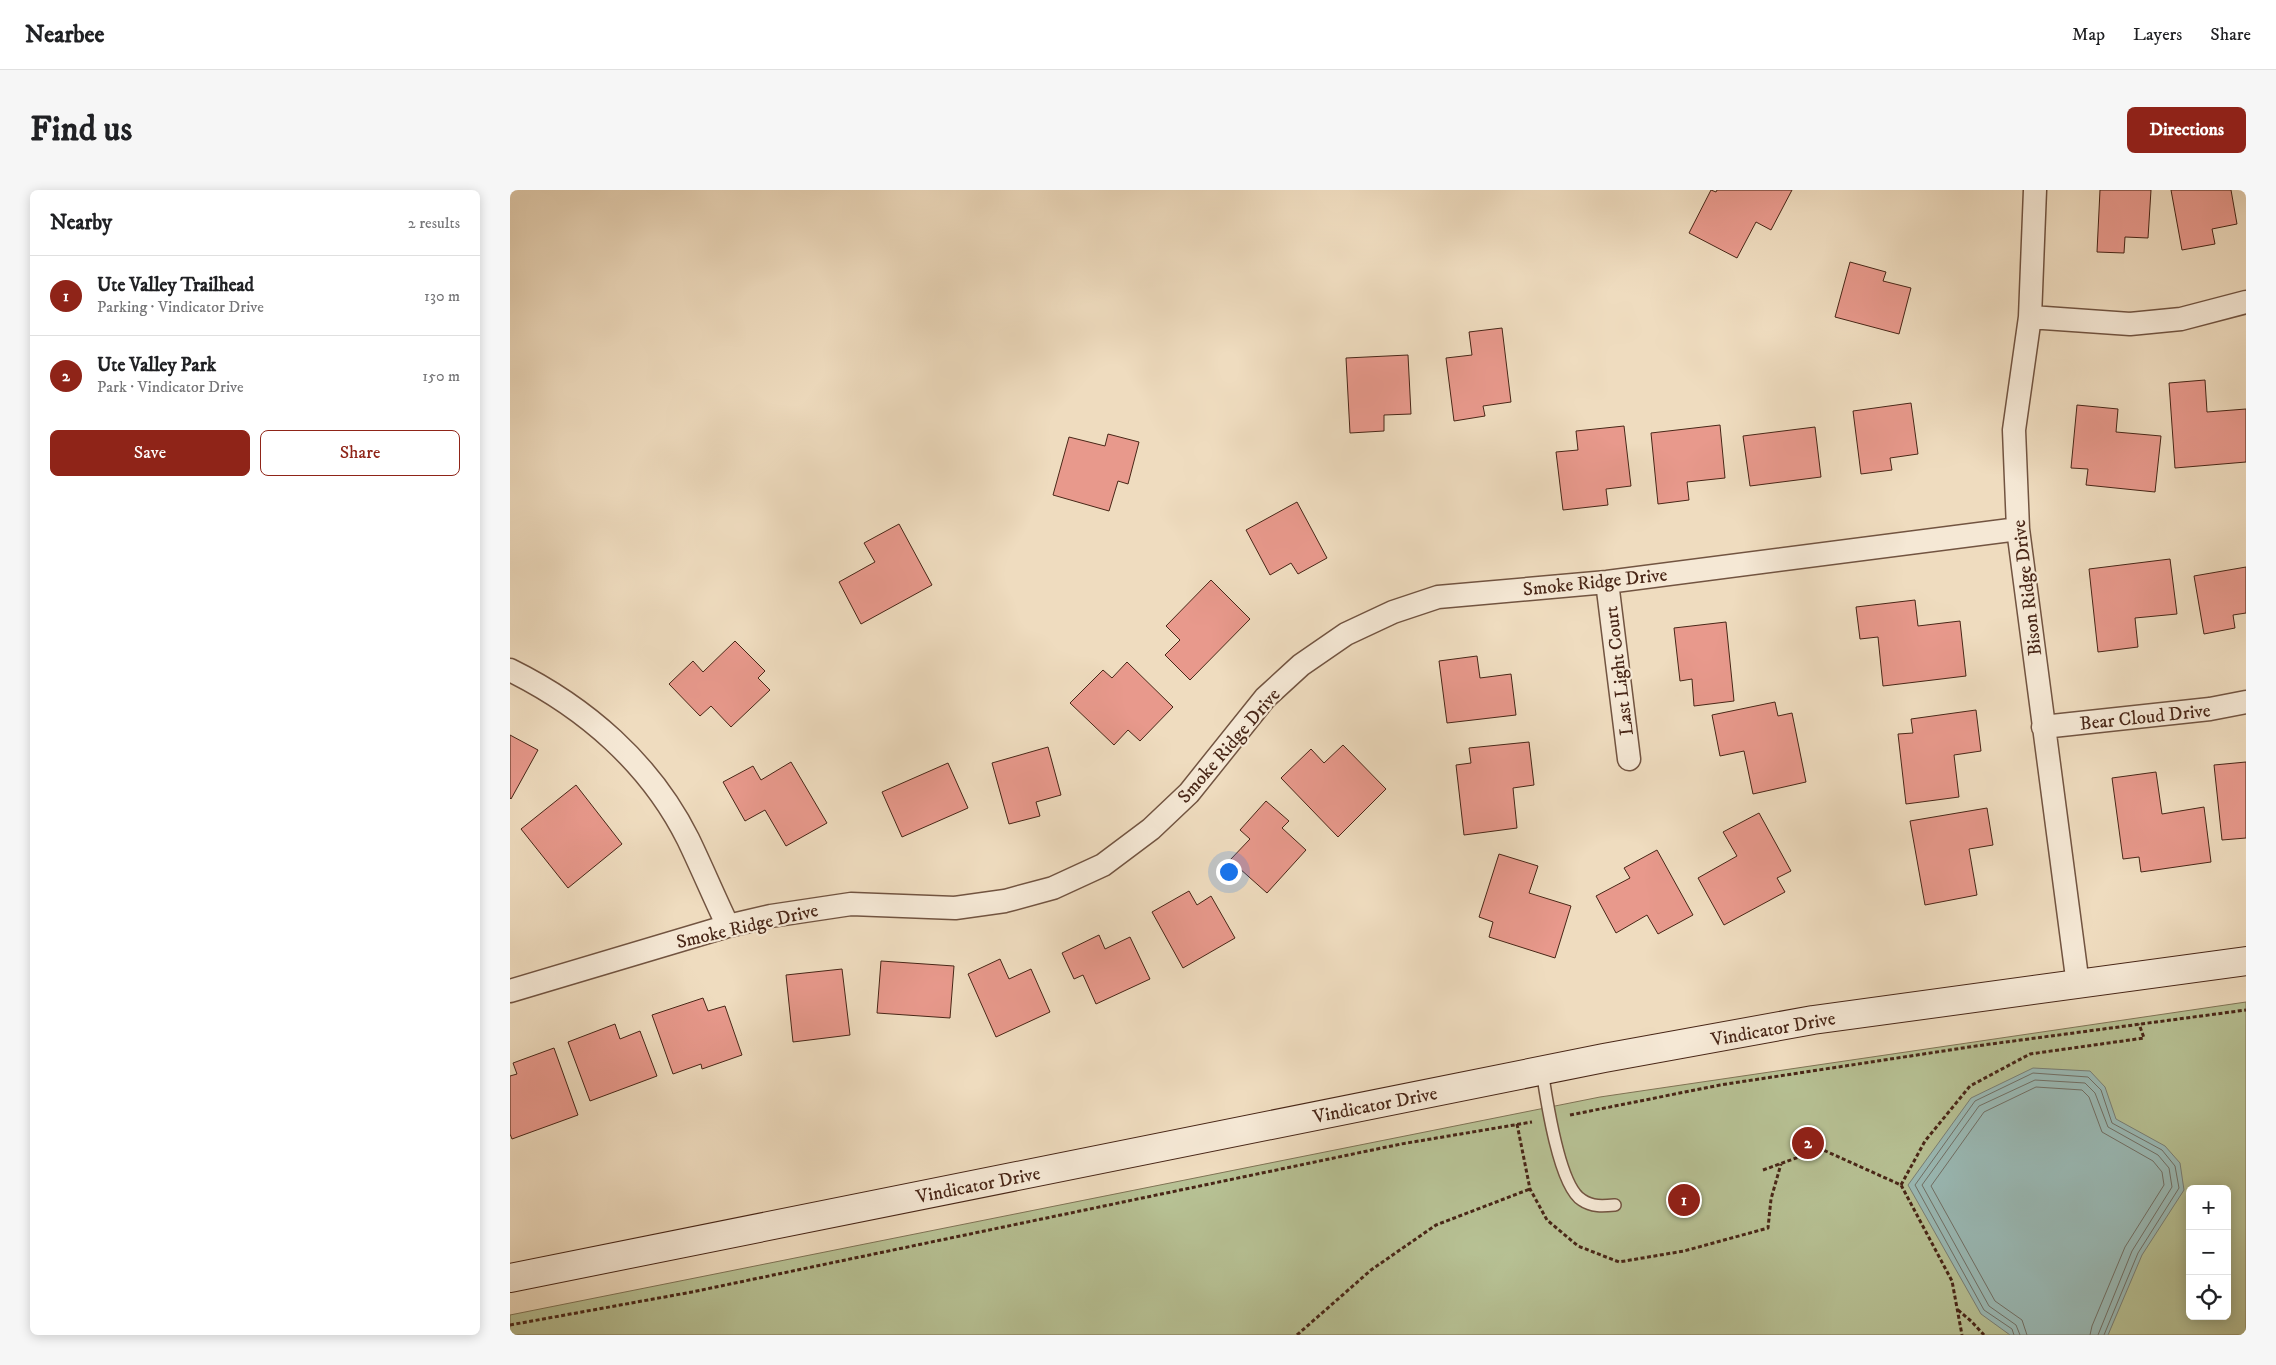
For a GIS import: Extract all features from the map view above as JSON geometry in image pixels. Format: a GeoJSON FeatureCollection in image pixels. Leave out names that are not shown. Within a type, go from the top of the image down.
{"type":"FeatureCollection","features":[{"type":"Feature","properties":{"kind":"main road","name":"Vindicator Drive"},"geometry":{"type":"LineString","coordinates":[[510,1278],[1542,1070],[1813,1020],[2246,961]]}},
{"type":"Feature","properties":{"kind":"street","name":"Bison Ridge Drive"},"geometry":{"type":"LineString","coordinates":[[2035,190],[2030,317],[2014,430],[2018,529],[2078,985]]}},
{"type":"Feature","properties":{"kind":"street"},"geometry":{"type":"LineString","coordinates":[[2030,317],[2130,324],[2181,319],[2246,302]]}},
{"type":"Feature","properties":{"kind":"street","name":"Smoke Ridge Drive"},"geometry":{"type":"LineString","coordinates":[[510,991],[728,926],[808,909],[851,904],[955,908],[1005,901],[1053,888],[1103,865],[1151,829],[1189,793],[1265,698],[1301,665],[1346,634],[1393,612],[1438,597],[1607,582],[2018,529]]}},
{"type":"Feature","properties":{"kind":"street","name":"Last Light Court"},"geometry":{"type":"LineString","coordinates":[[1607,582],[1629,759]]}},
{"type":"Feature","properties":{"kind":"street"},"geometry":{"type":"LineString","coordinates":[[510,670],[544,687],[588,717],[625,751],[657,788],[688,838],[728,926]]}},
{"type":"Feature","properties":{"kind":"street","name":"Bear Cloud Drive"},"geometry":{"type":"LineString","coordinates":[[2043,727],[2210,709],[2246,702]]}},
{"type":"Feature","properties":{"kind":"lane"},"geometry":{"type":"LineString","coordinates":[[1542,1070],[1549,1119],[1567,1179],[1580,1200],[1596,1206],[1615,1205]]}},
{"type":"Feature","properties":{"kind":"path"},"geometry":{"type":"LineString","coordinates":[[510,1326],[790,1272],[1401,1144],[1549,1119],[1720,1085],[2246,1010]]}},
{"type":"Feature","properties":{"kind":"path"},"geometry":{"type":"LineString","coordinates":[[1901,1184],[1925,1141],[1970,1086],[2030,1054],[2144,1038],[2139,1024]]}},
{"type":"Feature","properties":{"kind":"path"},"geometry":{"type":"LineString","coordinates":[[1517,1124],[1530,1189],[1547,1220],[1578,1246],[1619,1262],[1684,1251],[1768,1228],[1770,1199],[1781,1164]]}},
{"type":"Feature","properties":{"kind":"path"},"geometry":{"type":"LineString","coordinates":[[1763,1170],[1822,1149],[1901,1184],[1952,1281],[1962,1335]]}},
{"type":"Feature","properties":{"kind":"path"},"geometry":{"type":"LineString","coordinates":[[1297,1335],[1371,1270],[1436,1225],[1530,1189]]}},
{"type":"Feature","properties":{"kind":"path"},"geometry":{"type":"LineString","coordinates":[[1957,1310],[1984,1335]]}},
{"type":"Feature","properties":{"kind":"green space"},"geometry":{"type":"Polygon","coordinates":[[[2246,1002],[2246,1335],[510,1335],[510,1315],[1600,1097],[2246,1002]]]}},
{"type":"Feature","properties":{"kind":"water"},"geometry":{"type":"Polygon","coordinates":[[[2033,1068],[2090,1071],[2105,1087],[2116,1119],[2165,1146],[2180,1163],[2184,1190],[2142,1255],[2108,1335],[2010,1335],[1981,1314],[1908,1185],[1971,1098],[2033,1068]]]}},
{"type":"Feature","properties":{"kind":"building"},"geometry":{"type":"Polygon","coordinates":[[[1711,190],[1716,192],[1717,190],[1792,190],[1771,230],[1756,222],[1737,258],[1689,233],[1711,190]]]}},
{"type":"Feature","properties":{"kind":"building"},"geometry":{"type":"Polygon","coordinates":[[[2100,190],[2151,190],[2148,238],[2125,237],[2124,253],[2097,252],[2100,190]]]}},
{"type":"Feature","properties":{"kind":"building"},"geometry":{"type":"Polygon","coordinates":[[[2171,190],[2231,190],[2237,224],[2212,229],[2215,244],[2182,250],[2171,190]]]}},
{"type":"Feature","properties":{"kind":"building"},"geometry":{"type":"Polygon","coordinates":[[[1850,262],[1886,272],[1883,281],[1911,288],[1899,334],[1835,317],[1850,262]]]}},
{"type":"Feature","properties":{"kind":"building"},"geometry":{"type":"Polygon","coordinates":[[[1502,328],[1511,402],[1483,406],[1485,416],[1454,421],[1446,358],[1472,355],[1469,332],[1502,328]]]}},
{"type":"Feature","properties":{"kind":"building"},"geometry":{"type":"Polygon","coordinates":[[[1408,355],[1411,414],[1384,415],[1384,431],[1350,433],[1346,358],[1408,355]]]}},
{"type":"Feature","properties":{"kind":"building"},"geometry":{"type":"Polygon","coordinates":[[[2205,380],[2207,412],[2246,409],[2246,462],[2175,468],[2169,383],[2205,380]]]}},
{"type":"Feature","properties":{"kind":"building"},"geometry":{"type":"Polygon","coordinates":[[[1911,403],[1918,454],[1890,458],[1892,470],[1861,474],[1853,411],[1911,403]]]}},
{"type":"Feature","properties":{"kind":"building"},"geometry":{"type":"Polygon","coordinates":[[[2077,405],[2118,409],[2116,432],[2161,436],[2155,492],[2086,485],[2088,469],[2071,468],[2077,405]]]}},
{"type":"Feature","properties":{"kind":"building"},"geometry":{"type":"Polygon","coordinates":[[[1720,425],[1725,478],[1687,482],[1689,500],[1658,504],[1651,433],[1720,425]]]}},
{"type":"Feature","properties":{"kind":"building"},"geometry":{"type":"Polygon","coordinates":[[[1624,426],[1631,486],[1606,489],[1608,505],[1563,510],[1556,452],[1578,450],[1576,431],[1624,426]]]}},
{"type":"Feature","properties":{"kind":"building"},"geometry":{"type":"Polygon","coordinates":[[[1815,427],[1821,477],[1750,486],[1743,436],[1815,427]]]}},
{"type":"Feature","properties":{"kind":"building"},"geometry":{"type":"Polygon","coordinates":[[[1108,434],[1139,442],[1128,484],[1118,481],[1109,511],[1053,495],[1069,437],[1105,446],[1108,434]]]}},
{"type":"Feature","properties":{"kind":"building"},"geometry":{"type":"Polygon","coordinates":[[[1297,502],[1327,558],[1298,574],[1291,563],[1270,575],[1246,530],[1297,502]]]}},
{"type":"Feature","properties":{"kind":"building"},"geometry":{"type":"Polygon","coordinates":[[[899,524],[932,585],[861,624],[839,582],[875,562],[864,543],[899,524]]]}},
{"type":"Feature","properties":{"kind":"building"},"geometry":{"type":"Polygon","coordinates":[[[2170,559],[2177,614],[2135,618],[2138,647],[2098,652],[2089,569],[2170,559]]]}},
{"type":"Feature","properties":{"kind":"building"},"geometry":{"type":"Polygon","coordinates":[[[2246,567],[2246,613],[2233,615],[2235,628],[2204,634],[2194,576],[2246,567]]]}},
{"type":"Feature","properties":{"kind":"building"},"geometry":{"type":"Polygon","coordinates":[[[1211,580],[1250,619],[1190,680],[1165,655],[1180,640],[1166,626],[1211,580]]]}},
{"type":"Feature","properties":{"kind":"building"},"geometry":{"type":"Polygon","coordinates":[[[1915,600],[1918,626],[1960,621],[1966,676],[1883,686],[1878,637],[1860,639],[1856,607],[1915,600]]]}},
{"type":"Feature","properties":{"kind":"building"},"geometry":{"type":"Polygon","coordinates":[[[1726,622],[1734,701],[1694,706],[1692,679],[1680,681],[1674,628],[1726,622]]]}},
{"type":"Feature","properties":{"kind":"building"},"geometry":{"type":"Polygon","coordinates":[[[735,641],[765,671],[758,678],[770,690],[731,727],[711,706],[700,716],[669,684],[693,661],[703,672],[735,641]]]}},
{"type":"Feature","properties":{"kind":"building"},"geometry":{"type":"Polygon","coordinates":[[[1477,656],[1480,678],[1511,674],[1516,715],[1447,723],[1439,661],[1477,656]]]}},
{"type":"Feature","properties":{"kind":"building"},"geometry":{"type":"Polygon","coordinates":[[[1127,662],[1173,707],[1140,741],[1128,730],[1114,745],[1070,703],[1103,670],[1112,678],[1127,662]]]}},
{"type":"Feature","properties":{"kind":"building"},"geometry":{"type":"Polygon","coordinates":[[[1775,702],[1778,716],[1792,713],[1806,782],[1753,794],[1744,751],[1720,756],[1712,715],[1775,702]]]}},
{"type":"Feature","properties":{"kind":"building"},"geometry":{"type":"Polygon","coordinates":[[[1976,710],[1981,751],[1954,755],[1959,797],[1906,804],[1898,734],[1913,733],[1911,719],[1976,710]]]}},
{"type":"Feature","properties":{"kind":"building"},"geometry":{"type":"Polygon","coordinates":[[[510,735],[538,750],[511,799],[510,798],[510,735]]]}},
{"type":"Feature","properties":{"kind":"building"},"geometry":{"type":"Polygon","coordinates":[[[1529,742],[1534,785],[1513,788],[1517,828],[1464,835],[1456,765],[1471,763],[1469,748],[1529,742]]]}},
{"type":"Feature","properties":{"kind":"building"},"geometry":{"type":"Polygon","coordinates":[[[1343,745],[1386,789],[1338,837],[1281,778],[1311,749],[1324,763],[1343,745]]]}},
{"type":"Feature","properties":{"kind":"building"},"geometry":{"type":"Polygon","coordinates":[[[1048,747],[1061,795],[1036,802],[1040,816],[1009,824],[992,763],[1048,747]]]}},
{"type":"Feature","properties":{"kind":"building"},"geometry":{"type":"Polygon","coordinates":[[[791,762],[827,823],[786,846],[765,810],[745,821],[723,782],[753,766],[761,780],[791,762]]]}},
{"type":"Feature","properties":{"kind":"building"},"geometry":{"type":"Polygon","coordinates":[[[2246,762],[2246,838],[2222,840],[2214,765],[2246,762]]]}},
{"type":"Feature","properties":{"kind":"building"},"geometry":{"type":"Polygon","coordinates":[[[948,763],[968,808],[902,837],[882,792],[948,763]]]}},
{"type":"Feature","properties":{"kind":"building"},"geometry":{"type":"Polygon","coordinates":[[[2156,772],[2162,814],[2204,807],[2211,862],[2141,872],[2139,857],[2123,859],[2112,778],[2156,772]]]}},
{"type":"Feature","properties":{"kind":"building"},"geometry":{"type":"Polygon","coordinates":[[[576,785],[622,844],[568,888],[521,829],[576,785]]]}},
{"type":"Feature","properties":{"kind":"building"},"geometry":{"type":"Polygon","coordinates":[[[1266,801],[1289,821],[1282,828],[1306,850],[1267,893],[1230,860],[1250,839],[1240,830],[1266,801]]]}},
{"type":"Feature","properties":{"kind":"building"},"geometry":{"type":"Polygon","coordinates":[[[1987,808],[1993,845],[1969,849],[1977,895],[1925,905],[1910,821],[1987,808]]]}},
{"type":"Feature","properties":{"kind":"building"},"geometry":{"type":"Polygon","coordinates":[[[1759,813],[1791,871],[1777,878],[1785,892],[1724,925],[1698,878],[1737,856],[1723,832],[1759,813]]]}},
{"type":"Feature","properties":{"kind":"building"},"geometry":{"type":"Polygon","coordinates":[[[1657,850],[1693,915],[1658,934],[1647,915],[1616,933],[1596,896],[1630,878],[1624,868],[1657,850]]]}},
{"type":"Feature","properties":{"kind":"building"},"geometry":{"type":"Polygon","coordinates":[[[1499,854],[1538,866],[1529,893],[1571,906],[1555,958],[1489,937],[1493,922],[1479,917],[1499,854]]]}},
{"type":"Feature","properties":{"kind":"building"},"geometry":{"type":"Polygon","coordinates":[[[1189,891],[1197,905],[1211,896],[1235,938],[1183,968],[1152,912],[1189,891]]]}},
{"type":"Feature","properties":{"kind":"building"},"geometry":{"type":"Polygon","coordinates":[[[1099,935],[1105,949],[1130,937],[1150,979],[1096,1004],[1083,975],[1074,979],[1062,953],[1099,935]]]}},
{"type":"Feature","properties":{"kind":"building"},"geometry":{"type":"Polygon","coordinates":[[[1000,959],[1009,979],[1031,969],[1050,1012],[996,1037],[968,974],[1000,959]]]}},
{"type":"Feature","properties":{"kind":"building"},"geometry":{"type":"Polygon","coordinates":[[[881,961],[954,966],[950,1018],[877,1013],[881,961]]]}},
{"type":"Feature","properties":{"kind":"building"},"geometry":{"type":"Polygon","coordinates":[[[842,969],[850,1035],[793,1042],[786,975],[842,969]]]}},
{"type":"Feature","properties":{"kind":"building"},"geometry":{"type":"Polygon","coordinates":[[[703,998],[708,1011],[725,1006],[742,1055],[702,1069],[701,1064],[673,1074],[652,1015],[703,998]]]}},
{"type":"Feature","properties":{"kind":"building"},"geometry":{"type":"Polygon","coordinates":[[[615,1024],[620,1039],[640,1031],[657,1076],[590,1101],[568,1042],[615,1024]]]}},
{"type":"Feature","properties":{"kind":"building"},"geometry":{"type":"Polygon","coordinates":[[[554,1048],[578,1115],[512,1139],[510,1134],[510,1076],[517,1074],[513,1063],[554,1048]]]}},
{"type":"Feature","properties":{"kind":"place","name":"Ute Valley Park"},"geometry":{"type":"Point","coordinates":[1808,1143]}},
{"type":"Feature","properties":{"kind":"place","name":"Ute Valley Trailhead"},"geometry":{"type":"Point","coordinates":[1684,1200]}}]}
